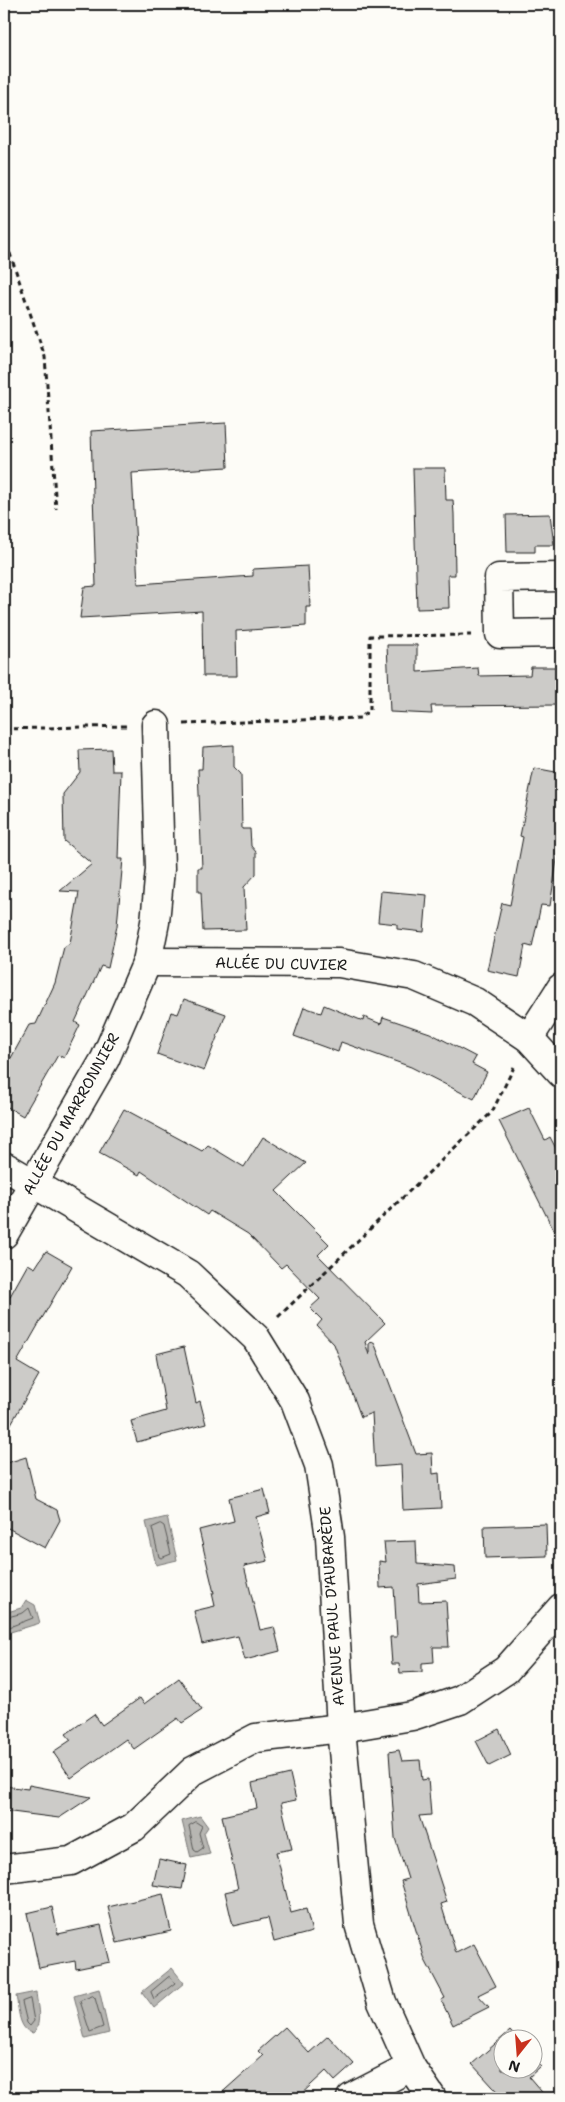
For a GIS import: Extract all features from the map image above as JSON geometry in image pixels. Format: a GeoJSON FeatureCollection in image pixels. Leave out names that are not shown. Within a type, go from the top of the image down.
{"type":"FeatureCollection","features":[{"type":"Feature","properties":{"kind":"street"},"geometry":{"type":"LineString","coordinates":[[561,577],[499,578],[500,634],[561,633]]}},
{"type":"Feature","properties":{"kind":"street","name":"ALLÉE DU MARRONNIER"},"geometry":{"type":"LineString","coordinates":[[4,1234],[105,1059],[147,962],[155,922],[160,868],[156,725]]}},
{"type":"Feature","properties":{"kind":"street","name":"ALLÉE DU CUVIER"},"geometry":{"type":"LineString","coordinates":[[147,962],[339,963],[414,976],[475,1002],[529,1038],[561,1073]]}},
{"type":"Feature","properties":{"kind":"street"},"geometry":{"type":"LineString","coordinates":[[529,1038],[561,988]]}},
{"type":"Feature","properties":{"kind":"street","name":"AVENUE PAUL D'AUBARÈDE"},"geometry":{"type":"LineString","coordinates":[[4,1166],[188,1274],[256,1338],[295,1401],[319,1465],[330,1536],[341,1728],[359,1924],[382,2002],[411,2067],[432,2098]]}},
{"type":"Feature","properties":{"kind":"street"},"geometry":{"type":"LineString","coordinates":[[4,1869],[71,1861],[134,1826],[193,1770],[256,1738],[341,1728],[412,1716],[460,1700],[506,1670],[561,1608]]}},
{"type":"Feature","properties":{"kind":"street"},"geometry":{"type":"LineString","coordinates":[[351,2098],[411,2067]]}},
{"type":"Feature","properties":{"kind":"path"},"geometry":{"type":"LineString","coordinates":[[4,236],[45,357],[56,509]]}},
{"type":"Feature","properties":{"kind":"path"},"geometry":{"type":"LineString","coordinates":[[4,729],[360,718],[370,710],[370,636],[500,634]]}},
{"type":"Feature","properties":{"kind":"path"},"geometry":{"type":"LineString","coordinates":[[256,1338],[492,1112],[529,1038]]}},
{"type":"Feature","properties":{"kind":"water"},"geometry":{"type":"Polygon","coordinates":[[[167,1517],[177,1560],[156,1565],[146,1522],[167,1517]]]}},
{"type":"Feature","properties":{"kind":"water"},"geometry":{"type":"Polygon","coordinates":[[[26,1600],[35,1605],[40,1623],[4,1634],[4,1613],[21,1608],[26,1600]]]}},
{"type":"Feature","properties":{"kind":"water"},"geometry":{"type":"Polygon","coordinates":[[[200,1816],[208,1827],[204,1833],[210,1854],[191,1858],[182,1821],[200,1816]]]}},
{"type":"Feature","properties":{"kind":"water"},"geometry":{"type":"Polygon","coordinates":[[[172,1968],[184,1983],[154,2008],[142,1992],[172,1968]]]}},
{"type":"Feature","properties":{"kind":"water"},"geometry":{"type":"Polygon","coordinates":[[[99,1989],[109,2033],[85,2039],[74,1996],[99,1989]]]}},
{"type":"Feature","properties":{"kind":"water"},"geometry":{"type":"Polygon","coordinates":[[[36,1992],[39,2019],[33,2033],[24,2028],[16,1996],[36,1992]]]}},
{"type":"Feature","properties":{"kind":"building"},"geometry":{"type":"Polygon","coordinates":[[[226,423],[228,467],[132,473],[138,584],[253,576],[253,569],[308,566],[310,607],[306,607],[306,626],[236,631],[237,676],[203,676],[202,611],[80,618],[84,587],[96,586],[91,431],[226,423]]]}},
{"type":"Feature","properties":{"kind":"building"},"geometry":{"type":"Polygon","coordinates":[[[413,468],[445,468],[446,500],[453,500],[454,514],[455,575],[448,575],[449,608],[417,609],[413,468]]]}},
{"type":"Feature","properties":{"kind":"building"},"geometry":{"type":"Polygon","coordinates":[[[550,514],[554,545],[535,545],[535,552],[507,552],[506,515],[550,514]]]}},
{"type":"Feature","properties":{"kind":"building"},"geometry":{"type":"Polygon","coordinates":[[[387,645],[417,645],[417,672],[478,668],[479,676],[530,675],[531,667],[561,667],[560,705],[431,706],[432,714],[390,712],[387,645]]]}},
{"type":"Feature","properties":{"kind":"building"},"geometry":{"type":"Polygon","coordinates":[[[234,745],[234,767],[241,774],[242,829],[250,829],[251,846],[256,852],[256,874],[244,887],[246,930],[203,931],[201,892],[198,892],[198,868],[202,868],[198,769],[202,769],[203,747],[234,745]]]}},
{"type":"Feature","properties":{"kind":"building"},"geometry":{"type":"Polygon","coordinates":[[[111,749],[112,771],[121,771],[118,859],[123,859],[117,926],[108,968],[101,966],[75,1022],[80,1025],[64,1058],[58,1055],[23,1116],[4,1105],[4,1054],[11,1058],[29,1025],[36,1024],[55,983],[64,947],[70,943],[79,892],[60,891],[92,864],[64,841],[63,794],[80,772],[79,750],[111,749]]]}},
{"type":"Feature","properties":{"kind":"building"},"geometry":{"type":"Polygon","coordinates":[[[534,768],[561,773],[561,833],[550,906],[541,905],[532,947],[525,945],[519,977],[487,970],[502,903],[510,905],[523,837],[520,836],[534,768]]]}},
{"type":"Feature","properties":{"kind":"building"},"geometry":{"type":"Polygon","coordinates":[[[381,891],[427,895],[424,932],[397,929],[397,924],[378,922],[381,891]]]}},
{"type":"Feature","properties":{"kind":"building"},"geometry":{"type":"Polygon","coordinates":[[[184,999],[226,1014],[204,1071],[157,1054],[171,1012],[178,1014],[184,999]]]}},
{"type":"Feature","properties":{"kind":"building"},"geometry":{"type":"Polygon","coordinates":[[[324,1005],[363,1021],[364,1017],[381,1024],[383,1017],[430,1033],[476,1057],[472,1064],[487,1072],[474,1099],[411,1067],[341,1042],[338,1052],[294,1036],[304,1007],[321,1013],[324,1005]]]}},
{"type":"Feature","properties":{"kind":"building"},"geometry":{"type":"Polygon","coordinates":[[[529,1108],[545,1140],[550,1137],[561,1158],[561,1245],[499,1121],[529,1108]]]}},
{"type":"Feature","properties":{"kind":"building"},"geometry":{"type":"Polygon","coordinates":[[[124,1109],[202,1151],[208,1145],[244,1167],[263,1137],[306,1163],[276,1191],[329,1244],[318,1255],[385,1323],[365,1342],[369,1355],[369,1343],[374,1342],[416,1454],[432,1453],[433,1474],[439,1473],[441,1508],[403,1510],[401,1465],[375,1467],[372,1413],[361,1417],[334,1344],[317,1326],[322,1320],[310,1308],[320,1299],[286,1264],[281,1268],[248,1234],[210,1211],[207,1215],[141,1171],[139,1175],[99,1153],[124,1109]]]}},
{"type":"Feature","properties":{"kind":"building"},"geometry":{"type":"Polygon","coordinates":[[[46,1251],[72,1266],[17,1362],[39,1375],[4,1436],[4,1307],[28,1264],[35,1268],[46,1251]]]}},
{"type":"Feature","properties":{"kind":"building"},"geometry":{"type":"Polygon","coordinates":[[[184,1347],[196,1403],[200,1401],[206,1424],[137,1442],[131,1421],[166,1411],[156,1354],[184,1347]]]}},
{"type":"Feature","properties":{"kind":"building"},"geometry":{"type":"Polygon","coordinates":[[[26,1457],[36,1499],[57,1510],[60,1520],[45,1548],[4,1526],[4,1464],[26,1457]]]}},
{"type":"Feature","properties":{"kind":"building"},"geometry":{"type":"Polygon","coordinates":[[[264,1489],[270,1513],[256,1517],[268,1561],[244,1566],[260,1630],[274,1627],[280,1651],[245,1660],[238,1636],[202,1644],[194,1611],[215,1606],[212,1593],[214,1593],[199,1530],[234,1521],[229,1498],[264,1489]]]}},
{"type":"Feature","properties":{"kind":"building"},"geometry":{"type":"Polygon","coordinates":[[[546,1524],[547,1556],[485,1558],[484,1526],[546,1524]]]}},
{"type":"Feature","properties":{"kind":"building"},"geometry":{"type":"Polygon","coordinates":[[[416,1541],[417,1564],[455,1567],[456,1579],[418,1584],[419,1602],[446,1601],[449,1647],[433,1647],[434,1662],[422,1663],[422,1672],[400,1673],[399,1664],[392,1664],[390,1637],[397,1637],[394,1587],[380,1588],[379,1561],[386,1562],[384,1542],[416,1541]]]}},
{"type":"Feature","properties":{"kind":"building"},"geometry":{"type":"Polygon","coordinates":[[[179,1678],[202,1710],[182,1723],[178,1718],[134,1749],[126,1739],[71,1778],[53,1752],[71,1740],[66,1734],[94,1714],[102,1725],[140,1698],[144,1704],[179,1678]]]}},
{"type":"Feature","properties":{"kind":"building"},"geometry":{"type":"Polygon","coordinates":[[[499,1729],[511,1755],[489,1766],[476,1741],[499,1729]]]}},
{"type":"Feature","properties":{"kind":"building"},"geometry":{"type":"Polygon","coordinates":[[[399,1750],[402,1761],[420,1760],[422,1780],[428,1779],[431,1815],[419,1816],[447,1902],[441,1904],[456,1953],[474,1944],[496,1986],[478,1995],[489,2007],[453,2025],[441,2000],[445,1998],[425,1960],[401,1881],[408,1879],[395,1838],[389,1752],[399,1750]]]}},
{"type":"Feature","properties":{"kind":"building"},"geometry":{"type":"Polygon","coordinates":[[[290,1774],[296,1800],[281,1803],[292,1849],[276,1852],[291,1913],[306,1909],[312,1932],[274,1942],[268,1918],[233,1926],[225,1892],[238,1889],[222,1816],[257,1808],[252,1783],[290,1774]]]}},
{"type":"Feature","properties":{"kind":"building"},"geometry":{"type":"Polygon","coordinates":[[[29,1785],[91,1797],[59,1818],[4,1811],[4,1786],[28,1789],[29,1785]]]}},
{"type":"Feature","properties":{"kind":"building"},"geometry":{"type":"Polygon","coordinates":[[[159,1859],[187,1865],[182,1889],[153,1885],[159,1859]]]}},
{"type":"Feature","properties":{"kind":"building"},"geometry":{"type":"Polygon","coordinates":[[[163,1894],[171,1931],[117,1943],[108,1907],[163,1894]]]}},
{"type":"Feature","properties":{"kind":"building"},"geometry":{"type":"Polygon","coordinates":[[[52,1907],[58,1934],[101,1925],[110,1962],[76,1969],[75,1961],[39,1968],[27,1913],[52,1907]]]}},
{"type":"Feature","properties":{"kind":"building"},"geometry":{"type":"Polygon","coordinates":[[[285,2027],[309,2053],[328,2036],[354,2064],[335,2081],[326,2071],[297,2098],[216,2098],[263,2056],[258,2051],[285,2027]]]}},
{"type":"Feature","properties":{"kind":"building"},"geometry":{"type":"Polygon","coordinates":[[[492,2047],[492,2080],[532,2080],[547,2098],[503,2098],[472,2064],[492,2047]]]}}]}
